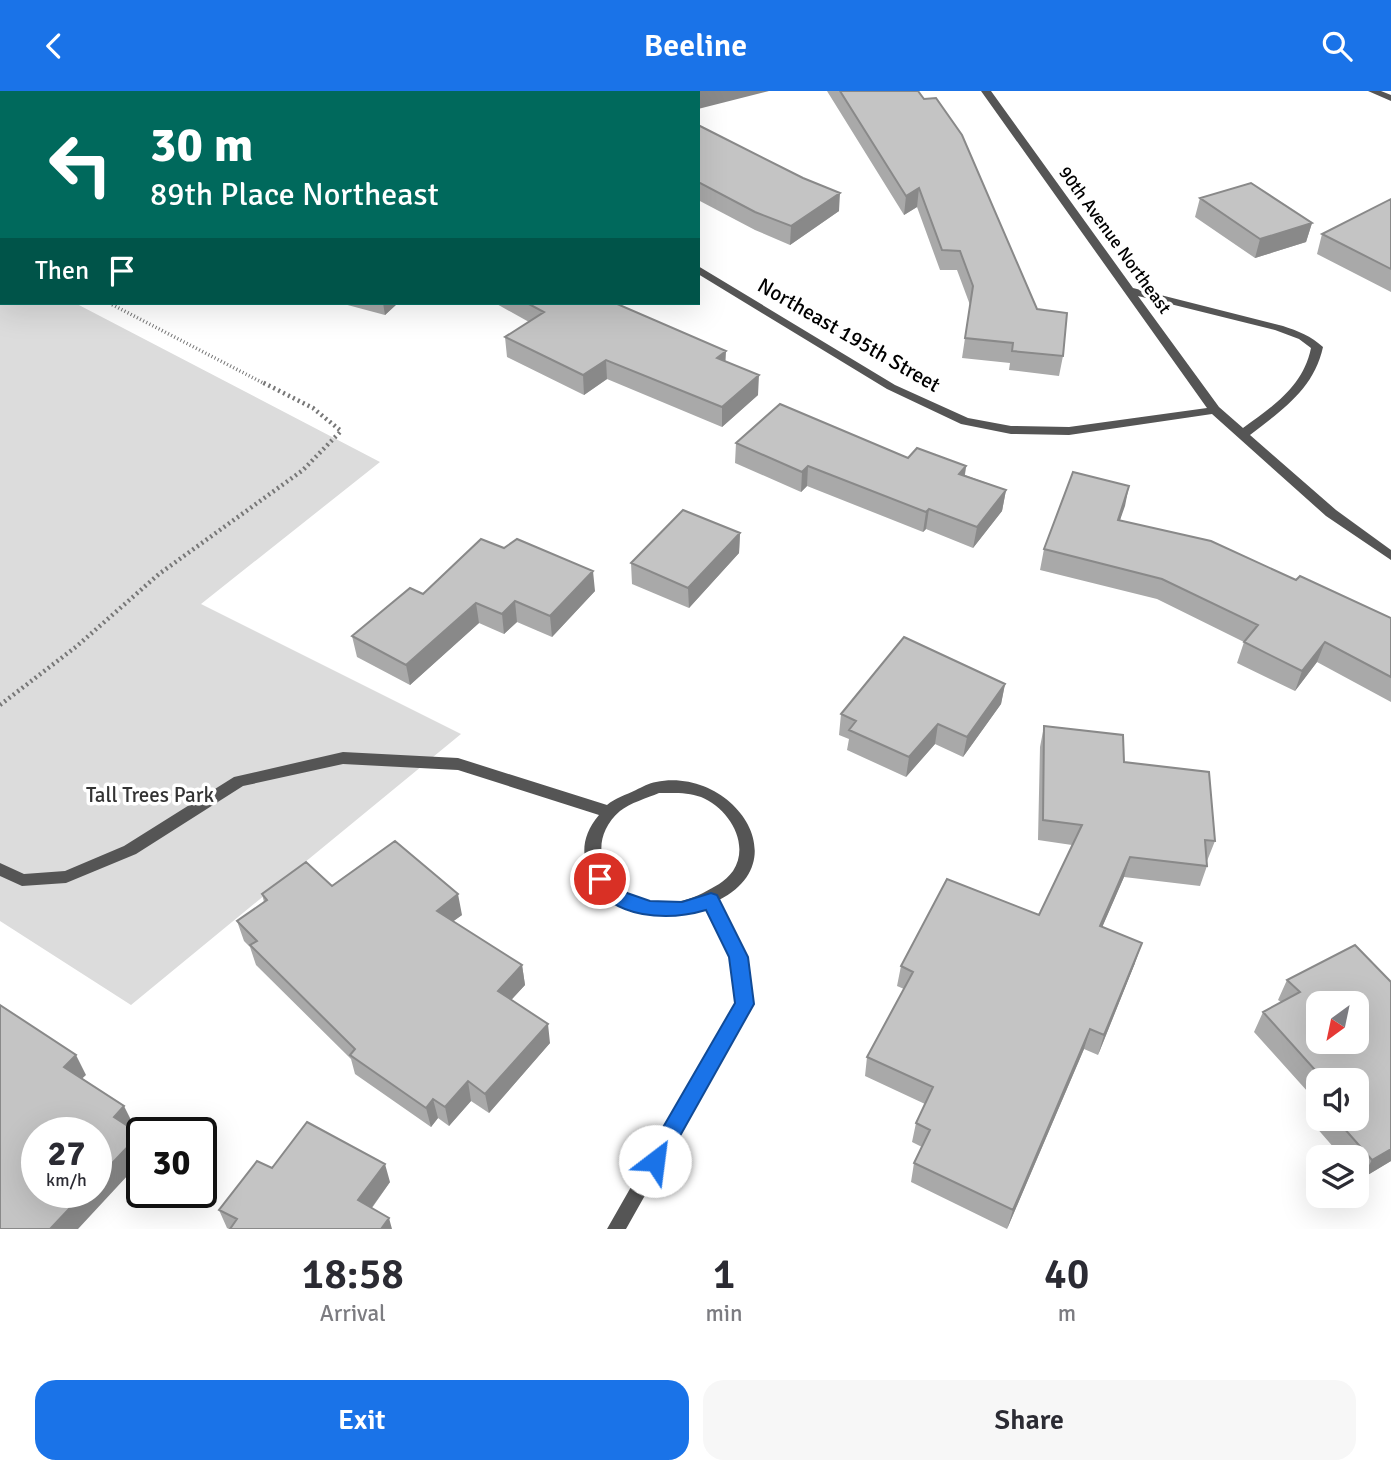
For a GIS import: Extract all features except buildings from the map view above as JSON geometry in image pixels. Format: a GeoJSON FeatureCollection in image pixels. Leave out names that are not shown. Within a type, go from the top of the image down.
{"type":"FeatureCollection","features":[{"type":"Feature","properties":{"kind":"street","name":"90th Avenue Northeast"},"geometry":{"type":"LineString","coordinates":[[986,91],[1215,410]]}},
{"type":"Feature","properties":{"kind":"street"},"geometry":{"type":"LineString","coordinates":[[1373,91],[1391,98]]}},
{"type":"Feature","properties":{"kind":"street","name":"Northeast 195th Street"},"geometry":{"type":"LineString","coordinates":[[700,270],[891,387],[965,421],[1011,431],[1069,431],[1215,410]]}},
{"type":"Feature","properties":{"kind":"street"},"geometry":{"type":"LineString","coordinates":[[1129,291],[1279,328],[1303,337],[1317,347],[1316,363],[1301,387],[1243,434]]}},
{"type":"Feature","properties":{"kind":"street"},"geometry":{"type":"LineString","coordinates":[[1215,410],[1331,513],[1391,556]]}},
{"type":"Feature","properties":{"kind":"street"},"geometry":{"type":"LineString","coordinates":[[0,869],[22,880],[66,877],[130,850],[239,781],[343,758],[458,764],[607,811]]}},
{"type":"Feature","properties":{"kind":"street"},"geometry":{"type":"LineString","coordinates":[[667,787],[687,788],[714,797],[735,814],[747,836],[747,861],[734,883],[711,901],[682,910],[650,909],[621,898],[600,879],[591,856],[593,832],[607,811],[629,795],[667,787]]}},
{"type":"Feature","properties":{"kind":"street"},"geometry":{"type":"LineString","coordinates":[[616,1229],[745,1004],[738,957],[711,901]]}},
{"type":"Feature","properties":{"kind":"path"},"geometry":{"type":"LineString","coordinates":[[0,705],[77,646],[159,573],[303,470],[341,431],[313,408],[113,305]]}},
{"type":"Feature","properties":{"kind":"green space","name":"Tall Trees Park"},"geometry":{"type":"Polygon","coordinates":[[[0,305],[79,305],[380,462],[201,604],[461,734],[131,1005],[0,921],[0,305]]]}},
{"type":"Feature","properties":{"kind":"route"},"geometry":{"type":"LineString","coordinates":[[600,879],[621,898],[650,909],[682,910],[711,901],[738,957],[745,1004],[655,1161]]}}]}
